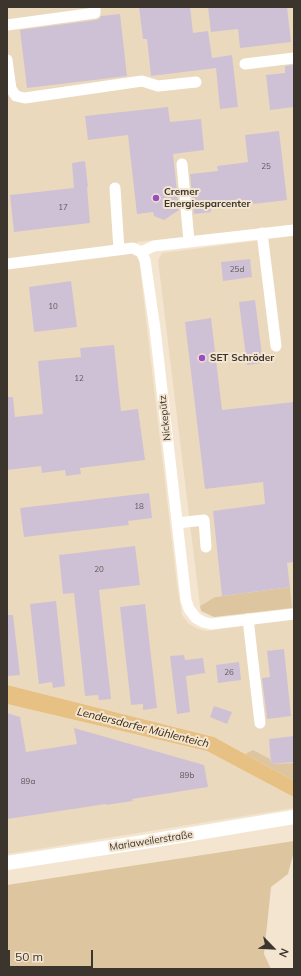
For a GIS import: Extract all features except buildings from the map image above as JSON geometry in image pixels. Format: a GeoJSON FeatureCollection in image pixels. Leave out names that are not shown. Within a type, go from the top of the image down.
{"type":"FeatureCollection","features":[{"type":"Feature","properties":{"kind":"main road","name":"Mariaweilerstraße"},"geometry":{"type":"LineString","coordinates":[[7,864],[294,817]]}},
{"type":"Feature","properties":{"kind":"street"},"geometry":{"type":"LineString","coordinates":[[7,25],[95,13],[95,7]]}},
{"type":"Feature","properties":{"kind":"street"},"geometry":{"type":"LineString","coordinates":[[245,64],[294,58]]}},
{"type":"Feature","properties":{"kind":"street"},"geometry":{"type":"LineString","coordinates":[[7,60],[11,89],[16,96],[25,98],[142,81],[158,86],[196,82]]}},
{"type":"Feature","properties":{"kind":"street"},"geometry":{"type":"LineString","coordinates":[[182,164],[189,241]]}},
{"type":"Feature","properties":{"kind":"street"},"geometry":{"type":"LineString","coordinates":[[115,188],[119,250]]}},
{"type":"Feature","properties":{"kind":"street"},"geometry":{"type":"LineString","coordinates":[[7,264],[133,248],[141,252],[154,246],[294,230]]}},
{"type":"Feature","properties":{"kind":"street"},"geometry":{"type":"LineString","coordinates":[[262,233],[276,346]]}},
{"type":"Feature","properties":{"kind":"street","name":"Nickepütz"},"geometry":{"type":"LineString","coordinates":[[141,252],[145,260],[154,321],[186,600],[189,609],[196,618],[211,624],[294,614]]}},
{"type":"Feature","properties":{"kind":"street"},"geometry":{"type":"LineString","coordinates":[[177,523],[204,520],[206,547]]}},
{"type":"Feature","properties":{"kind":"street"},"geometry":{"type":"LineString","coordinates":[[248,619],[260,723]]}},
{"type":"Feature","properties":{"kind":"shaded area"},"geometry":{"type":"Polygon","coordinates":[[[7,7],[294,7],[294,225],[137,242],[177,585],[182,615],[188,623],[198,629],[207,631],[294,619],[294,763],[271,764],[253,750],[245,754],[214,737],[7,685],[7,7]]]}},
{"type":"Feature","properties":{"kind":"shaded area"},"geometry":{"type":"Polygon","coordinates":[[[294,236],[294,608],[292,608],[290,587],[215,597],[200,606],[158,260],[162,253],[294,236]]]}},
{"type":"Feature","properties":{"kind":"shaded area"},"geometry":{"type":"Polygon","coordinates":[[[290,587],[292,608],[214,617],[201,611],[200,606],[215,597],[290,587]]]}},
{"type":"Feature","properties":{"kind":"shaded area"},"geometry":{"type":"Polygon","coordinates":[[[7,704],[207,751],[294,797],[294,808],[7,854],[7,704]]]}},
{"type":"Feature","properties":{"kind":"shaded area"},"geometry":{"type":"Polygon","coordinates":[[[253,750],[270,759],[271,764],[294,763],[294,781],[245,754],[253,750]]]}},
{"type":"Feature","properties":{"kind":"shaded area"},"geometry":{"type":"Polygon","coordinates":[[[294,841],[294,851],[288,874],[271,887],[264,954],[271,969],[7,969],[7,885],[294,841]]]}},
{"type":"Feature","properties":{"kind":"water","name":"Lendersdorfer Mühlenteich"},"geometry":{"type":"Polygon","coordinates":[[[7,685],[214,737],[294,781],[294,797],[207,751],[7,704],[7,685]]]}},
{"type":"Feature","properties":{"kind":"place","name":"Cremer Energiesparcenter"},"geometry":{"type":"Point","coordinates":[156,198]}},
{"type":"Feature","properties":{"kind":"place","name":"SET Schröder"},"geometry":{"type":"Point","coordinates":[202,358]}}]}
